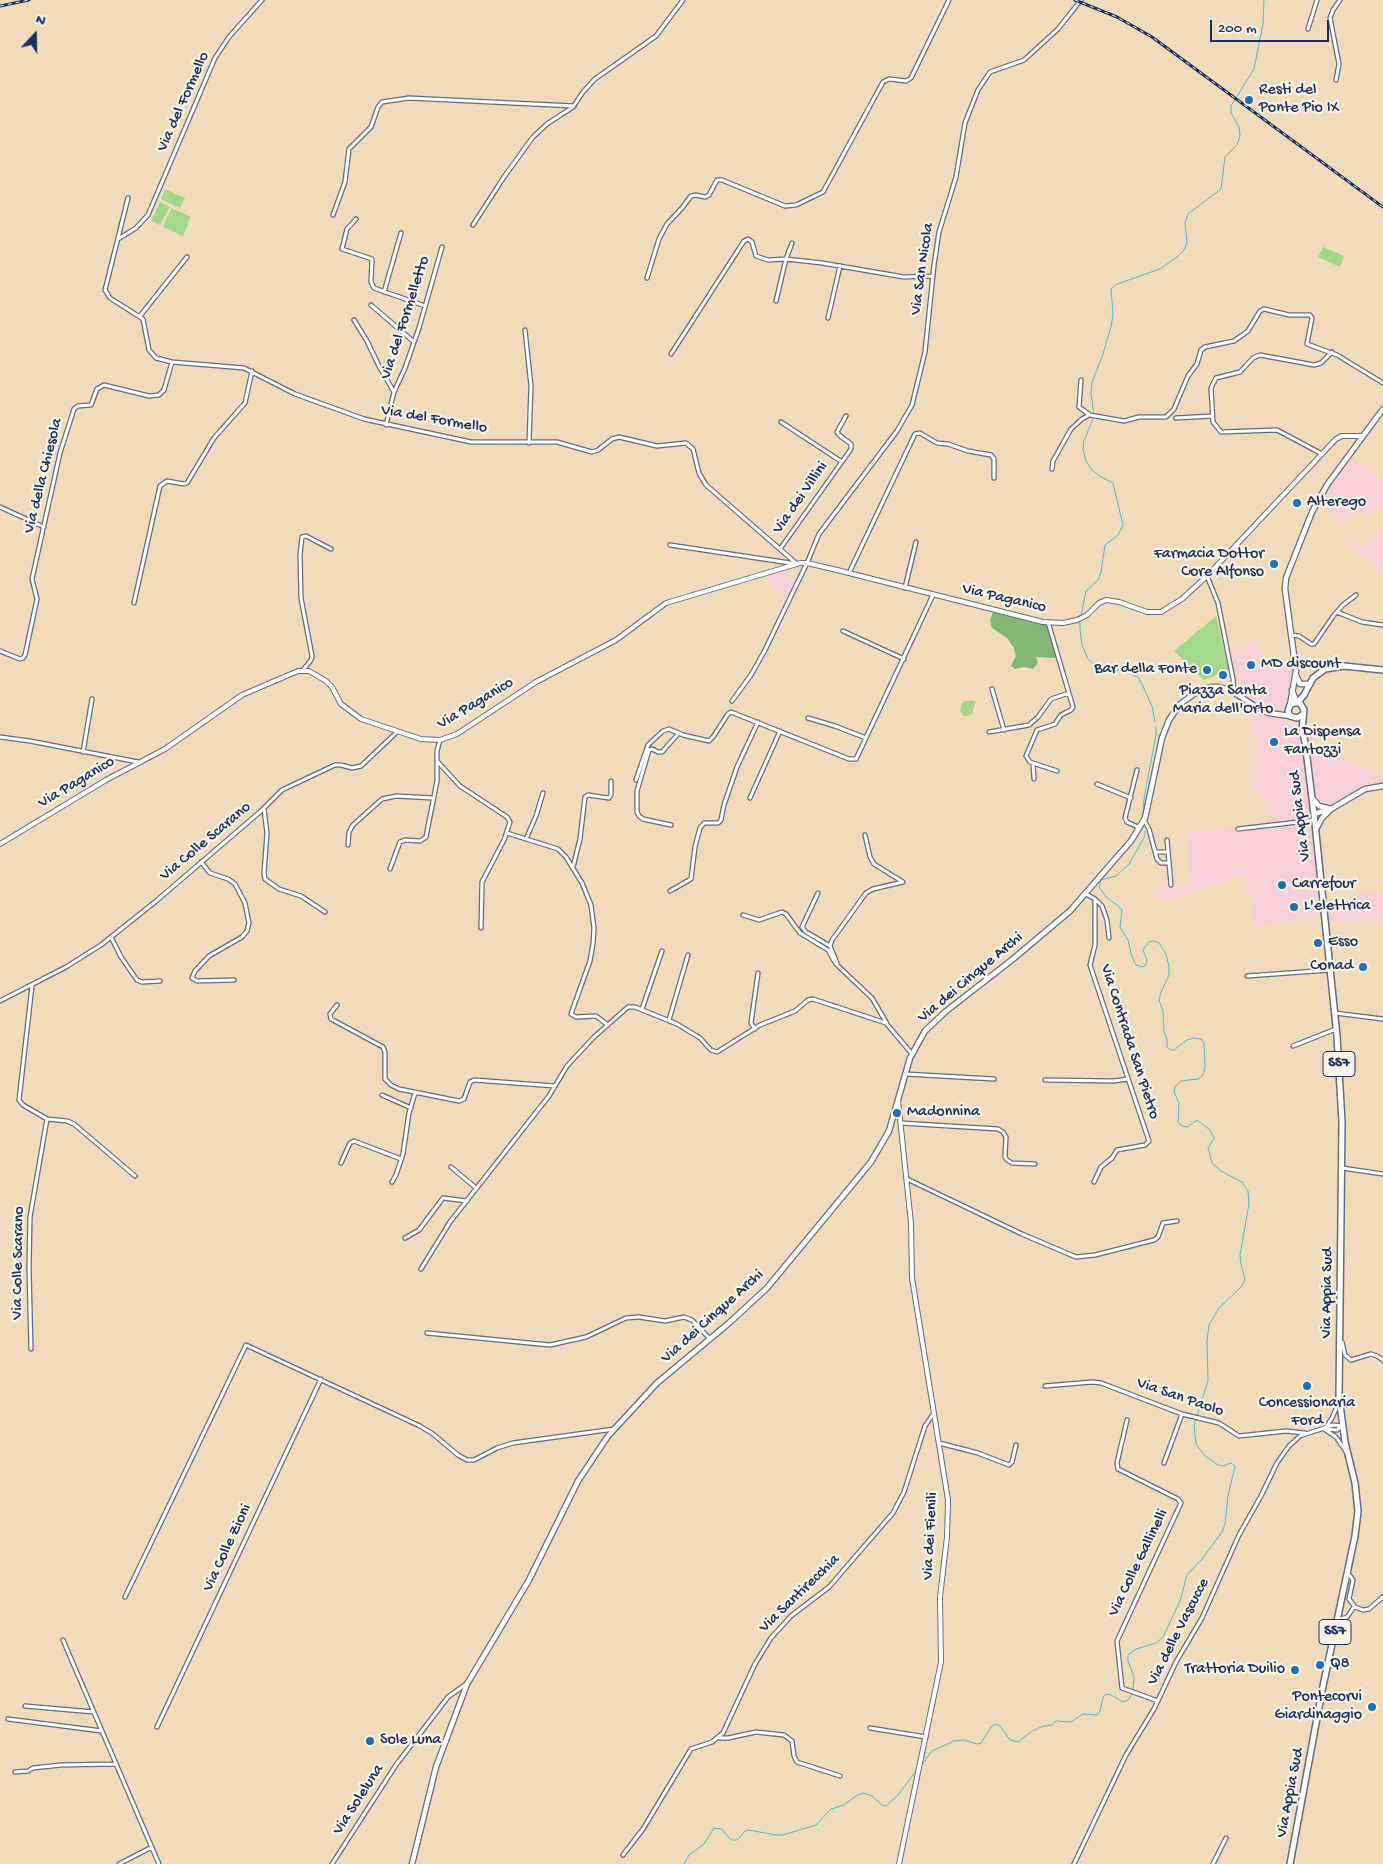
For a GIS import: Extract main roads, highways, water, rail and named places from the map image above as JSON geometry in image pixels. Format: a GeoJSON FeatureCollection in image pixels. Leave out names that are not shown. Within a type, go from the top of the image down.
{"type":"FeatureCollection","features":[{"type":"Feature","properties":{"kind":"main road"},"geometry":{"type":"LineString","coordinates":[[1383,409],[1324,489],[1310,516],[1288,573],[1285,589],[1298,682],[1302,685],[1308,684],[1322,670],[1335,666],[1383,670]]}},
{"type":"Feature","properties":{"kind":"main road"},"geometry":{"type":"LineString","coordinates":[[1273,714],[1282,712],[1289,707],[1296,675]]}},
{"type":"Feature","properties":{"kind":"main road","name":"SS7"},"geometry":{"type":"LineString","coordinates":[[1302,716],[1308,684]]}},
{"type":"Feature","properties":{"kind":"main road","name":"Via dei Cinque Archi"},"geometry":{"type":"LineString","coordinates":[[412,1864],[436,1767],[467,1684],[526,1585],[578,1482],[614,1428],[660,1381],[770,1285],[872,1162],[888,1133],[912,1054],[923,1034],[938,1018],[1058,922],[1117,859],[1144,820],[1162,738],[1174,711],[1188,697],[1205,688],[1220,687],[1234,692],[1256,707],[1273,714],[1292,717]]}},
{"type":"Feature","properties":{"kind":"main road"},"geometry":{"type":"LineString","coordinates":[[1292,690],[1297,702],[1303,708]]}},
{"type":"Feature","properties":{"kind":"main road","name":"SS7"},"geometry":{"type":"LineString","coordinates":[[1302,729],[1292,717],[1289,707],[1297,702],[1306,692]]}},
{"type":"Feature","properties":{"kind":"main road"},"geometry":{"type":"LineString","coordinates":[[1292,717],[1302,716]]}},
{"type":"Feature","properties":{"kind":"main road","name":"Via Appia Sud"},"geometry":{"type":"LineString","coordinates":[[1290,1864],[1322,1692],[1356,1532],[1358,1508],[1339,1401],[1342,1122],[1337,1028],[1302,716]]}},
{"type":"Feature","properties":{"kind":"main road"},"geometry":{"type":"LineString","coordinates":[[1316,830],[1322,818],[1331,809],[1363,790],[1373,786],[1383,786]]}},
{"type":"Feature","properties":{"kind":"main road"},"geometry":{"type":"LineString","coordinates":[[1312,798],[1319,806],[1331,809]]}},
{"type":"Feature","properties":{"kind":"main road"},"geometry":{"type":"LineString","coordinates":[[1314,814],[1331,809]]}},
{"type":"Feature","properties":{"kind":"waterway"},"geometry":{"type":"LineString","coordinates":[[1081,616],[1086,591],[1098,580],[1101,572],[1105,545],[1118,535],[1123,525],[1113,483],[1091,469],[1086,461],[1083,450],[1084,441],[1094,416],[1091,393],[1092,382],[1111,327],[1113,314],[1111,289],[1117,284],[1160,269],[1177,257],[1184,250],[1187,243],[1185,223],[1188,214],[1221,189],[1225,157],[1237,145],[1240,136],[1239,127],[1231,113],[1231,106],[1254,69],[1263,24],[1264,0]]}},
{"type":"Feature","properties":{"kind":"waterway"},"geometry":{"type":"LineString","coordinates":[[1080,620],[1082,645],[1088,659],[1098,668],[1125,671],[1139,678],[1152,706],[1155,722]]}},
{"type":"Feature","properties":{"kind":"waterway"},"geometry":{"type":"LineString","coordinates":[[1143,808],[1156,727]]}},
{"type":"Feature","properties":{"kind":"waterway"},"geometry":{"type":"LineString","coordinates":[[1133,1690],[1134,1677],[1128,1661],[1128,1655],[1136,1649],[1156,1643],[1163,1637],[1180,1601],[1187,1575],[1202,1559],[1222,1532],[1225,1524],[1228,1496],[1235,1466],[1231,1463],[1223,1466],[1218,1465],[1204,1455],[1196,1444],[1194,1425],[1208,1381],[1207,1341],[1209,1325],[1219,1308],[1242,1286],[1245,1279],[1240,1255],[1249,1204],[1248,1191],[1242,1182],[1221,1171],[1212,1163],[1208,1148],[1214,1138],[1210,1130],[1197,1120],[1187,1127],[1182,1126],[1178,1122],[1179,1103],[1174,1092],[1175,1087],[1181,1081],[1198,1079],[1203,1075],[1205,1066],[1204,1043],[1201,1039],[1194,1038],[1187,1040],[1174,1050],[1167,1047],[1163,1011],[1159,1000],[1169,975],[1166,954],[1159,943],[1149,942],[1143,950],[1147,960],[1146,965],[1142,967],[1136,965],[1128,940],[1120,927],[1122,910],[1106,897],[1099,887],[1101,880],[1116,876],[1129,864],[1145,836],[1145,831]]}},
{"type":"Feature","properties":{"kind":"waterway"},"geometry":{"type":"LineString","coordinates":[[921,1766],[932,1751],[954,1741],[964,1740],[977,1744],[981,1743],[995,1724],[1000,1726],[1010,1740],[1018,1742],[1032,1731],[1052,1725],[1056,1721],[1071,1722],[1083,1714],[1097,1715],[1100,1711],[1103,1697],[1106,1694],[1123,1702],[1128,1700],[1132,1694]]}},
{"type":"Feature","properties":{"kind":"waterway"},"geometry":{"type":"LineString","coordinates":[[684,1864],[689,1855],[704,1844],[714,1828],[722,1829],[732,1840],[737,1840],[745,1831],[749,1830],[783,1835],[816,1825],[831,1809],[844,1805],[863,1793],[872,1796],[882,1805],[886,1806],[898,1795],[916,1771]]}},
{"type":"Feature","properties":{"kind":"railway"},"geometry":{"type":"LineString","coordinates":[[0,6],[29,0]]}},
{"type":"Feature","properties":{"kind":"railway"},"geometry":{"type":"LineString","coordinates":[[1075,0],[1117,17],[1152,37],[1383,207]]}},
{"type":"Feature","properties":{"kind":"place","name":"Resti del Ponte Pio IX"},"geometry":{"type":"Point","coordinates":[1249,100]}},
{"type":"Feature","properties":{"kind":"place","name":"Alterego"},"geometry":{"type":"Point","coordinates":[1297,503]}},
{"type":"Feature","properties":{"kind":"place","name":"Farmacia Dottor Core Alfonso"},"geometry":{"type":"Point","coordinates":[1274,564]}},
{"type":"Feature","properties":{"kind":"place","name":"MD discount"},"geometry":{"type":"Point","coordinates":[1251,665]}},
{"type":"Feature","properties":{"kind":"place","name":"Bar della Fonte"},"geometry":{"type":"Point","coordinates":[1207,670]}},
{"type":"Feature","properties":{"kind":"place","name":"Piazza Santa Maria dell'Orto"},"geometry":{"type":"Point","coordinates":[1223,675]}},
{"type":"Feature","properties":{"kind":"place","name":"La Dispensa Fantozzi"},"geometry":{"type":"Point","coordinates":[1274,742]}},
{"type":"Feature","properties":{"kind":"place","name":"Carrefour"},"geometry":{"type":"Point","coordinates":[1282,885]}},
{"type":"Feature","properties":{"kind":"place","name":"L'elettrica"},"geometry":{"type":"Point","coordinates":[1294,907]}},
{"type":"Feature","properties":{"kind":"place","name":"Esso"},"geometry":{"type":"Point","coordinates":[1318,943]}},
{"type":"Feature","properties":{"kind":"place","name":"Conad"},"geometry":{"type":"Point","coordinates":[1363,967]}},
{"type":"Feature","properties":{"kind":"place","name":"Madonnina"},"geometry":{"type":"Point","coordinates":[897,1113]}},
{"type":"Feature","properties":{"kind":"place","name":"Concessionaria Ford"},"geometry":{"type":"Point","coordinates":[1307,1386]}},
{"type":"Feature","properties":{"kind":"place","name":"Q8"},"geometry":{"type":"Point","coordinates":[1320,1665]}},
{"type":"Feature","properties":{"kind":"place","name":"Trattoria Duilio"},"geometry":{"type":"Point","coordinates":[1295,1670]}},
{"type":"Feature","properties":{"kind":"place","name":"Pontecorvi Giardinaggio"},"geometry":{"type":"Point","coordinates":[1372,1707]}},
{"type":"Feature","properties":{"kind":"place","name":"Sole Luna"},"geometry":{"type":"Point","coordinates":[370,1741]}}]}
